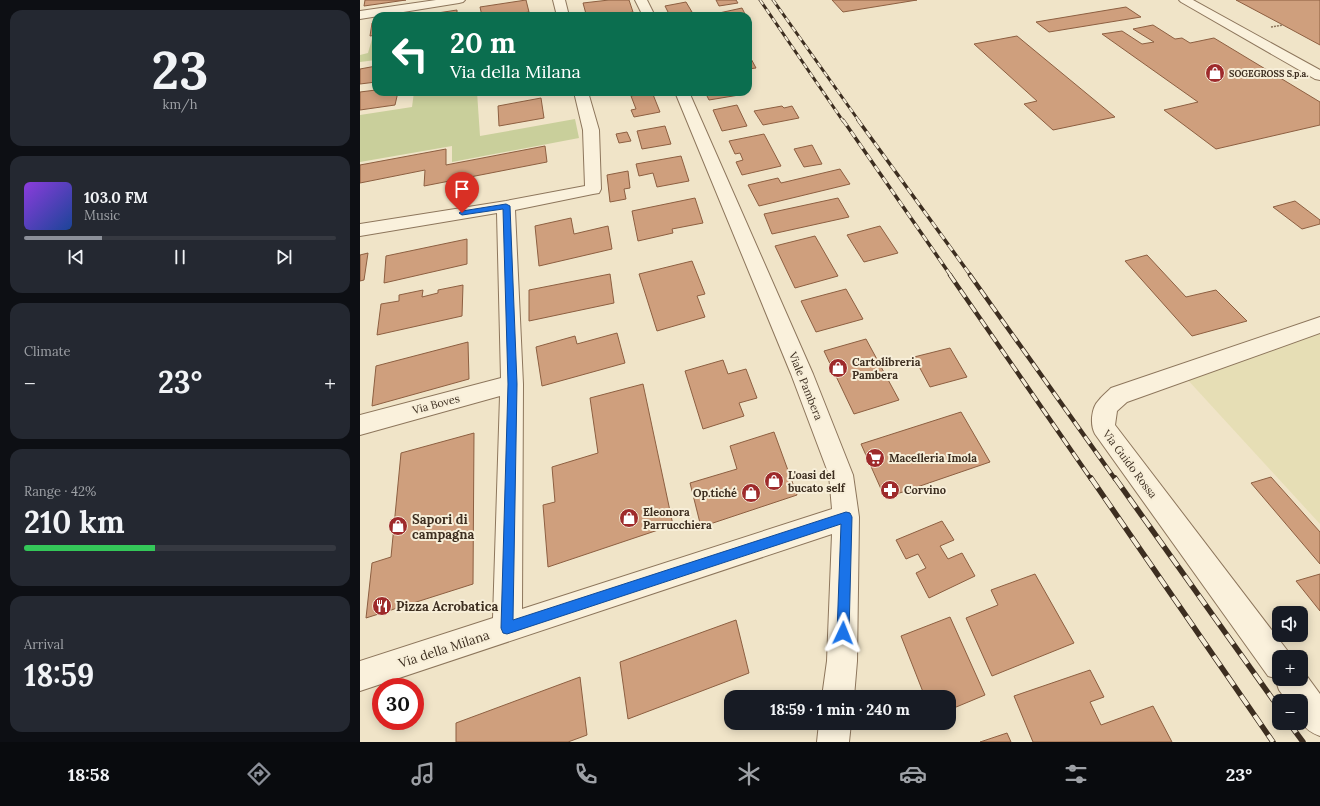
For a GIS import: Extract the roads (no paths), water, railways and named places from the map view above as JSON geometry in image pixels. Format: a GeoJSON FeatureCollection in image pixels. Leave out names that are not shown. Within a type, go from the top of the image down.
{"type":"FeatureCollection","features":[{"type":"Feature","properties":{"kind":"street"},"geometry":{"type":"LineString","coordinates":[[380,12],[459,0]]}},
{"type":"Feature","properties":{"kind":"street"},"geometry":{"type":"LineString","coordinates":[[559,0],[562,12]]}},
{"type":"Feature","properties":{"kind":"street"},"geometry":{"type":"LineString","coordinates":[[642,0],[647,12]]}},
{"type":"Feature","properties":{"kind":"street"},"geometry":{"type":"LineString","coordinates":[[1185,0],[1320,76]]}},
{"type":"Feature","properties":{"kind":"street"},"geometry":{"type":"LineString","coordinates":[[360,15],[372,13]]}},
{"type":"Feature","properties":{"kind":"street"},"geometry":{"type":"LineString","coordinates":[[360,230],[506,206],[593,189],[591,130],[582,96]]}},
{"type":"Feature","properties":{"kind":"street","name":"Viale Pambera"},"geometry":{"type":"LineString","coordinates":[[684,96],[802,374],[841,475],[846,517],[842,661],[839,690]]}},
{"type":"Feature","properties":{"kind":"street"},"geometry":{"type":"LineString","coordinates":[[506,206],[512,384],[507,628]]}},
{"type":"Feature","properties":{"kind":"street","name":"Via Guido Rossa"},"geometry":{"type":"LineString","coordinates":[[1272,655],[1103,427],[1106,407],[1119,395],[1320,325]]}},
{"type":"Feature","properties":{"kind":"street","name":"Via Boves"},"geometry":{"type":"LineString","coordinates":[[360,424],[512,384]]}},
{"type":"Feature","properties":{"kind":"street","name":"Via della Milana"},"geometry":{"type":"LineString","coordinates":[[360,676],[846,517]]}},
{"type":"Feature","properties":{"kind":"street"},"geometry":{"type":"LineString","coordinates":[[1295,686],[1320,720]]}},
{"type":"Feature","properties":{"kind":"street"},"geometry":{"type":"LineString","coordinates":[[833,742],[834,730]]}},
{"type":"Feature","properties":{"kind":"railway"},"geometry":{"type":"LineString","coordinates":[[760,0],[843,121]]}},
{"type":"Feature","properties":{"kind":"railway"},"geometry":{"type":"LineString","coordinates":[[773,0],[859,121]]}},
{"type":"Feature","properties":{"kind":"railway"},"geometry":{"type":"LineString","coordinates":[[843,120],[951,276]]}},
{"type":"Feature","properties":{"kind":"railway"},"geometry":{"type":"LineString","coordinates":[[858,120],[971,276]]}},
{"type":"Feature","properties":{"kind":"railway"},"geometry":{"type":"LineString","coordinates":[[950,275],[1091,479]]}},
{"type":"Feature","properties":{"kind":"railway"},"geometry":{"type":"LineString","coordinates":[[970,275],[1115,479]]}},
{"type":"Feature","properties":{"kind":"railway"},"geometry":{"type":"LineString","coordinates":[[1091,478],[1273,742]]}},
{"type":"Feature","properties":{"kind":"railway"},"geometry":{"type":"LineString","coordinates":[[1115,478],[1272,698]]}},
{"type":"Feature","properties":{"kind":"railway"},"geometry":{"type":"LineString","coordinates":[[1294,730],[1303,742]]}},
{"type":"Feature","properties":{"kind":"place","name":"SOGEGROSS S.p.a."},"geometry":{"type":"Point","coordinates":[1215,73]}},
{"type":"Feature","properties":{"kind":"place","name":"Cartolibreria Pambera"},"geometry":{"type":"Point","coordinates":[838,368]}},
{"type":"Feature","properties":{"kind":"place","name":"Macelleria Imola"},"geometry":{"type":"Point","coordinates":[875,458]}},
{"type":"Feature","properties":{"kind":"place","name":"L'oasi del bucato self"},"geometry":{"type":"Point","coordinates":[774,481]}},
{"type":"Feature","properties":{"kind":"place","name":"Corvino"},"geometry":{"type":"Point","coordinates":[890,490]}},
{"type":"Feature","properties":{"kind":"place","name":"Op.tiché"},"geometry":{"type":"Point","coordinates":[751,493]}},
{"type":"Feature","properties":{"kind":"place","name":"Eleonora Parrucchiera"},"geometry":{"type":"Point","coordinates":[629,518]}},
{"type":"Feature","properties":{"kind":"place","name":"Sapori di campagna"},"geometry":{"type":"Point","coordinates":[398,526]}},
{"type":"Feature","properties":{"kind":"place","name":"Pizza Acrobatica"},"geometry":{"type":"Point","coordinates":[382,606]}}]}
